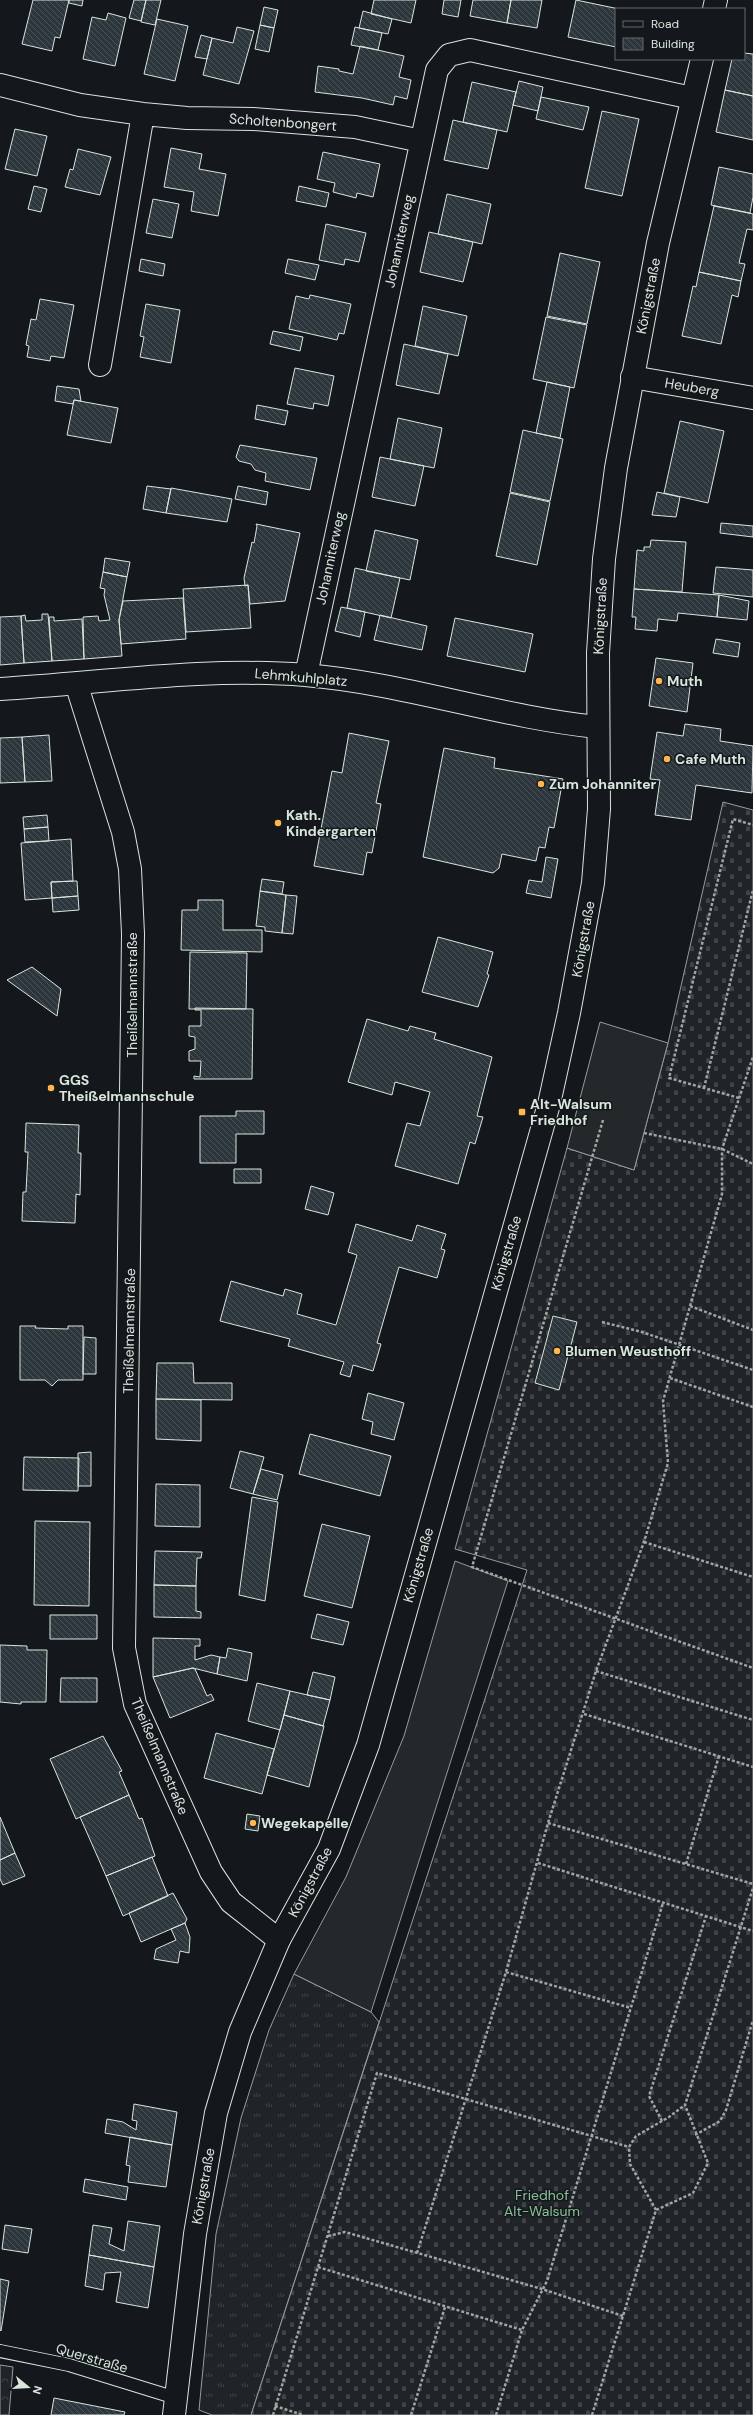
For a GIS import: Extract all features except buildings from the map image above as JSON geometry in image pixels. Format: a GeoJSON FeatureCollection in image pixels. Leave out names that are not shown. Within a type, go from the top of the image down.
{"type":"FeatureCollection","features":[{"type":"Feature","properties":{"kind":"street","name":"Johanniterweg"},"geometry":{"type":"LineString","coordinates":[[306,675],[437,70],[449,55],[470,50],[692,98]]}},
{"type":"Feature","properties":{"kind":"street","name":"Königstraße"},"geometry":{"type":"LineString","coordinates":[[176,2410],[195,2234],[216,2113],[240,2032],[279,1940],[329,1849],[368,1745],[549,1104],[569,1013],[593,883],[599,809],[598,653],[604,559],[616,468],[658,243],[702,60]]}},
{"type":"Feature","properties":{"kind":"street","name":"Scholtenbongert"},"geometry":{"type":"LineString","coordinates":[[0,85],[80,105],[143,114],[187,118],[253,119],[355,127],[421,141]]}},
{"type":"Feature","properties":{"kind":"street"},"geometry":{"type":"LineString","coordinates":[[100,365],[143,114]]}},
{"type":"Feature","properties":{"kind":"street","name":"Heuberg"},"geometry":{"type":"LineString","coordinates":[[632,377],[753,398]]}},
{"type":"Feature","properties":{"kind":"street","name":"Lehmkuhlplatz"},"geometry":{"type":"LineString","coordinates":[[0,688],[241,673],[306,675],[374,685],[559,723],[598,727]]}},
{"type":"Feature","properties":{"kind":"street","name":"Theißelmannstraße"},"geometry":{"type":"LineString","coordinates":[[76,683],[123,832],[130,869],[133,934],[124,1648],[135,1704],[211,1872],[231,1902],[279,1940]]}},
{"type":"Feature","properties":{"kind":"lane","name":"Querstraße"},"geometry":{"type":"LineString","coordinates":[[0,2351],[69,2365],[176,2410]]}},
{"type":"Feature","properties":{"kind":"path"},"geometry":{"type":"LineString","coordinates":[[739,1098],[669,1078],[733,819],[753,825]]}},
{"type":"Feature","properties":{"kind":"path"},"geometry":{"type":"LineString","coordinates":[[704,1088],[753,890]]}},
{"type":"Feature","properties":{"kind":"path"},"geometry":{"type":"LineString","coordinates":[[417,2253],[506,1972],[538,1863],[548,1823],[584,1714],[596,1671],[644,1542],[668,1464],[663,1401],[722,1194],[722,1149],[753,1057]]}},
{"type":"Feature","properties":{"kind":"path"},"geometry":{"type":"LineString","coordinates":[[603,1120],[472,1567],[615,1620],[753,1668]]}},
{"type":"Feature","properties":{"kind":"path"},"geometry":{"type":"LineString","coordinates":[[644,1133],[722,1149],[753,1164]]}},
{"type":"Feature","properties":{"kind":"path"},"geometry":{"type":"LineString","coordinates":[[690,1306],[753,1330]]}},
{"type":"Feature","properties":{"kind":"path"},"geometry":{"type":"LineString","coordinates":[[602,1322],[679,1344],[753,1370]]}},
{"type":"Feature","properties":{"kind":"path"},"geometry":{"type":"LineString","coordinates":[[670,1378],[753,1407]]}},
{"type":"Feature","properties":{"kind":"path"},"geometry":{"type":"LineString","coordinates":[[644,1542],[753,1577]]}},
{"type":"Feature","properties":{"kind":"path"},"geometry":{"type":"LineString","coordinates":[[596,1671],[753,1720]]}},
{"type":"Feature","properties":{"kind":"path"},"geometry":{"type":"LineString","coordinates":[[584,1714],[753,1766]]}},
{"type":"Feature","properties":{"kind":"path"},"geometry":{"type":"LineString","coordinates":[[686,1864],[719,1756]]}},
{"type":"Feature","properties":{"kind":"path"},"geometry":{"type":"LineString","coordinates":[[548,1823],[753,1884]]}},
{"type":"Feature","properties":{"kind":"path"},"geometry":{"type":"LineString","coordinates":[[538,1863],[753,1930]]}},
{"type":"Feature","properties":{"kind":"path"},"geometry":{"type":"LineString","coordinates":[[656,2210],[693,2193],[708,2163],[685,2105],[753,1888]]}},
{"type":"Feature","properties":{"kind":"path"},"geometry":{"type":"LineString","coordinates":[[496,2415],[522,2330],[547,2281],[663,1903]]}},
{"type":"Feature","properties":{"kind":"path"},"geometry":{"type":"LineString","coordinates":[[662,2121],[649,2096],[706,1916]]}},
{"type":"Feature","properties":{"kind":"path"},"geometry":{"type":"LineString","coordinates":[[506,1972],[630,2008]]}},
{"type":"Feature","properties":{"kind":"path"},"geometry":{"type":"LineString","coordinates":[[696,2135],[720,2121],[726,2110],[753,2020]]}},
{"type":"Feature","properties":{"kind":"path"},"geometry":{"type":"LineString","coordinates":[[273,2415],[377,2073],[629,2147]]}},
{"type":"Feature","properties":{"kind":"path"},"geometry":{"type":"LineString","coordinates":[[592,2415],[656,2210],[630,2164],[629,2147],[636,2136],[662,2121],[685,2105]]}},
{"type":"Feature","properties":{"kind":"path"},"geometry":{"type":"LineString","coordinates":[[327,2236],[345,2232],[542,2289],[623,2316]]}},
{"type":"Feature","properties":{"kind":"path"},"geometry":{"type":"LineString","coordinates":[[318,2267],[522,2330]]}},
{"type":"Feature","properties":{"kind":"path"},"geometry":{"type":"LineString","coordinates":[[411,2415],[445,2307]]}},
{"type":"Feature","properties":{"kind":"path"},"geometry":{"type":"LineString","coordinates":[[275,2406],[303,2415]]}},
{"type":"Feature","properties":{"kind":"green space","name":"Friedhof Alt-Walsum"},"geometry":{"type":"Polygon","coordinates":[[[723,802],[753,810],[753,2415],[251,2415],[527,1570],[455,1549],[567,1148],[634,1170],[668,1043],[723,802]]]}},
{"type":"Feature","properties":{"kind":"green space"},"geometry":{"type":"Polygon","coordinates":[[[294,1974],[371,2012],[379,2022],[251,2415],[212,2415],[199,2410],[216,2234],[241,2118],[269,2030],[294,1974]]]}},
{"type":"Feature","properties":{"kind":"green space"},"geometry":{"type":"Polygon","coordinates":[[[0,2365],[13,2367],[9,2415],[0,2415],[0,2365]]]}},
{"type":"Feature","properties":{"kind":"shaded area"},"geometry":{"type":"Polygon","coordinates":[[[600,1022],[668,1043],[634,1170],[567,1148],[600,1022]]]}},
{"type":"Feature","properties":{"kind":"shaded area"},"geometry":{"type":"Polygon","coordinates":[[[455,1561],[508,1581],[371,2012],[294,1974],[346,1877],[404,1736],[455,1561]]]}},
{"type":"Feature","properties":{"kind":"place","name":"Muth"},"geometry":{"type":"Point","coordinates":[659,681]}},
{"type":"Feature","properties":{"kind":"place","name":"Cafe Muth"},"geometry":{"type":"Point","coordinates":[667,759]}},
{"type":"Feature","properties":{"kind":"place","name":"Zum Johanniter"},"geometry":{"type":"Point","coordinates":[541,784]}},
{"type":"Feature","properties":{"kind":"place","name":"Kath. Kindergarten"},"geometry":{"type":"Point","coordinates":[278,823]}},
{"type":"Feature","properties":{"kind":"place","name":"GGS Theißelmannschule"},"geometry":{"type":"Point","coordinates":[51,1088]}},
{"type":"Feature","properties":{"kind":"place","name":"Alt-Walsum Friedhof"},"geometry":{"type":"Point","coordinates":[522,1112]}},
{"type":"Feature","properties":{"kind":"place","name":"Blumen Weusthoff"},"geometry":{"type":"Point","coordinates":[557,1351]}},
{"type":"Feature","properties":{"kind":"place","name":"Wegekapelle"},"geometry":{"type":"Point","coordinates":[253,1823]}}]}
